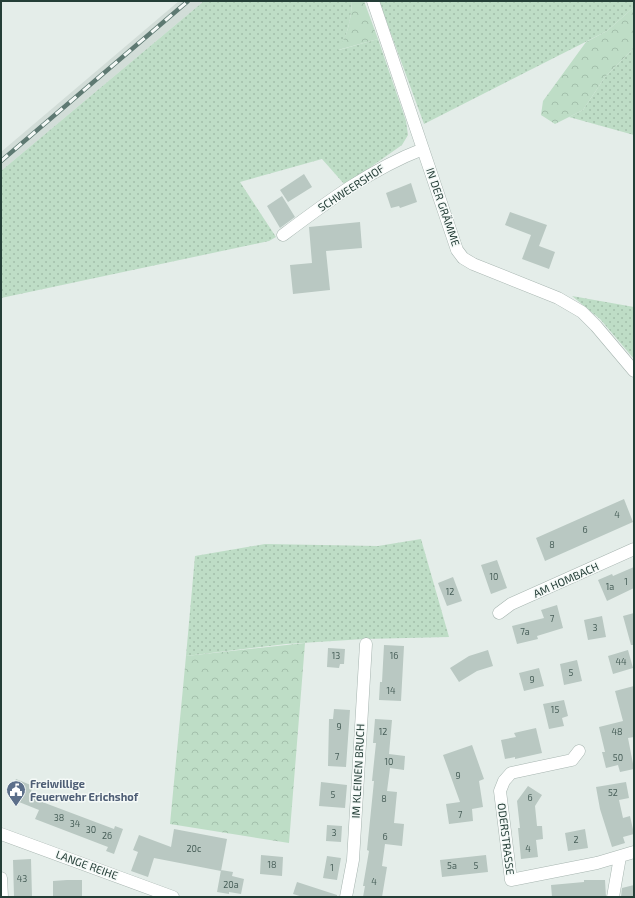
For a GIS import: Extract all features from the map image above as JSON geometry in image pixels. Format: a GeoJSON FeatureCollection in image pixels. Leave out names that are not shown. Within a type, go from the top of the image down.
{"type":"FeatureCollection","features":[{"type":"Feature","properties":{"kind":"street","name":"IN DER GRÄMME"},"geometry":{"type":"LineString","coordinates":[[373,1],[457,250],[463,258],[472,264],[509,280],[558,298],[582,312],[634,371]]}},
{"type":"Feature","properties":{"kind":"street","name":"SCHWEERSHOF"},"geometry":{"type":"LineString","coordinates":[[283,235],[372,173],[397,159],[423,149]]}},
{"type":"Feature","properties":{"kind":"street","name":"AM HOMBACH"},"geometry":{"type":"LineString","coordinates":[[499,613],[511,604],[634,549]]}},
{"type":"Feature","properties":{"kind":"street","name":"IM KLEINEN BRUCH"},"geometry":{"type":"LineString","coordinates":[[346,897],[352,860],[366,644]]}},
{"type":"Feature","properties":{"kind":"street","name":"ODERSTRASSE"},"geometry":{"type":"LineString","coordinates":[[579,751],[572,760],[511,774],[504,781],[500,791],[511,880],[597,864],[634,852]]}},
{"type":"Feature","properties":{"kind":"street","name":"LANGE REIHE"},"geometry":{"type":"LineString","coordinates":[[1,834],[173,897]]}},
{"type":"Feature","properties":{"kind":"street"},"geometry":{"type":"LineString","coordinates":[[613,897],[620,857]]}},
{"type":"Feature","properties":{"kind":"street"},"geometry":{"type":"LineString","coordinates":[[1,878],[2,897]]}},
{"type":"Feature","properties":{"kind":"shaded area"},"geometry":{"type":"Polygon","coordinates":[[[179,1],[204,1],[1,171],[1,152],[179,1]]]}},
{"type":"Feature","properties":{"kind":"green space"},"geometry":{"type":"Polygon","coordinates":[[[204,1],[352,1],[351,14],[345,38],[339,50],[378,39],[406,121],[408,135],[402,145],[345,185],[322,159],[240,182],[276,237],[269,241],[1,298],[1,171],[204,1]]]}},
{"type":"Feature","properties":{"kind":"green space"},"geometry":{"type":"Polygon","coordinates":[[[352,1],[364,1],[378,39],[338,50],[348,27],[352,1]]]}},
{"type":"Feature","properties":{"kind":"green space"},"geometry":{"type":"Polygon","coordinates":[[[379,1],[634,1],[634,7],[607,31],[424,124],[379,1]]]}},
{"type":"Feature","properties":{"kind":"green space"},"geometry":{"type":"Polygon","coordinates":[[[634,7],[634,48],[605,77],[583,110],[555,124],[541,115],[543,101],[586,42],[607,31],[634,7]]]}},
{"type":"Feature","properties":{"kind":"green space"},"geometry":{"type":"Polygon","coordinates":[[[634,48],[634,135],[569,117],[583,110],[605,77],[634,48]]]}},
{"type":"Feature","properties":{"kind":"green space"},"geometry":{"type":"Polygon","coordinates":[[[572,296],[634,307],[634,359],[600,319],[572,296]]]}},
{"type":"Feature","properties":{"kind":"green space"},"geometry":{"type":"Polygon","coordinates":[[[421,539],[449,637],[364,639],[286,644],[186,656],[195,556],[265,544],[378,546],[421,539]]]}},
{"type":"Feature","properties":{"kind":"green space"},"geometry":{"type":"Polygon","coordinates":[[[305,643],[289,843],[170,824],[186,656],[305,643]]]}},
{"type":"Feature","properties":{"kind":"building"},"geometry":{"type":"Polygon","coordinates":[[[304,174],[312,187],[288,202],[280,190],[304,174]]]}},
{"type":"Feature","properties":{"kind":"building"},"geometry":{"type":"Polygon","coordinates":[[[411,183],[417,202],[400,208],[399,206],[391,208],[386,193],[411,183]]]}},
{"type":"Feature","properties":{"kind":"building"},"geometry":{"type":"Polygon","coordinates":[[[282,196],[295,217],[280,228],[267,206],[282,196]]]}},
{"type":"Feature","properties":{"kind":"building"},"geometry":{"type":"Polygon","coordinates":[[[510,212],[547,225],[539,246],[555,252],[549,269],[522,259],[531,235],[505,225],[510,212]]]}},
{"type":"Feature","properties":{"kind":"building"},"geometry":{"type":"Polygon","coordinates":[[[360,222],[362,248],[326,251],[330,290],[293,294],[290,265],[312,263],[309,227],[360,222]]]}},
{"type":"Feature","properties":{"kind":"building"},"geometry":{"type":"Polygon","coordinates":[[[624,499],[633,522],[545,561],[536,538],[624,499]]]}},
{"type":"Feature","properties":{"kind":"building"},"geometry":{"type":"Polygon","coordinates":[[[497,560],[507,588],[491,594],[481,565],[497,560]]]}},
{"type":"Feature","properties":{"kind":"building"},"geometry":{"type":"Polygon","coordinates":[[[634,567],[634,588],[607,601],[598,580],[612,574],[613,576],[634,567]]]}},
{"type":"Feature","properties":{"kind":"building"},"geometry":{"type":"Polygon","coordinates":[[[453,577],[462,601],[447,606],[438,583],[453,577]]]}},
{"type":"Feature","properties":{"kind":"building"},"geometry":{"type":"Polygon","coordinates":[[[557,605],[563,628],[537,636],[538,639],[517,644],[512,626],[544,618],[541,610],[557,605]]]}},
{"type":"Feature","properties":{"kind":"building"},"geometry":{"type":"Polygon","coordinates":[[[634,613],[634,645],[631,645],[623,616],[634,613]]]}},
{"type":"Feature","properties":{"kind":"building"},"geometry":{"type":"Polygon","coordinates":[[[602,616],[606,637],[588,640],[584,620],[602,616]]]}},
{"type":"Feature","properties":{"kind":"building"},"geometry":{"type":"Polygon","coordinates":[[[384,645],[404,646],[401,701],[379,700],[380,682],[382,682],[384,645]]]}},
{"type":"Feature","properties":{"kind":"building"},"geometry":{"type":"Polygon","coordinates":[[[328,648],[345,649],[344,664],[340,664],[339,668],[327,667],[328,648]]]}},
{"type":"Feature","properties":{"kind":"building"},"geometry":{"type":"Polygon","coordinates":[[[488,650],[493,666],[477,671],[459,682],[450,668],[469,656],[488,650]]]}},
{"type":"Feature","properties":{"kind":"building"},"geometry":{"type":"Polygon","coordinates":[[[628,650],[633,668],[613,674],[608,656],[628,650]]]}},
{"type":"Feature","properties":{"kind":"building"},"geometry":{"type":"Polygon","coordinates":[[[577,660],[582,681],[564,685],[560,664],[577,660]]]}},
{"type":"Feature","properties":{"kind":"building"},"geometry":{"type":"Polygon","coordinates":[[[539,668],[544,686],[524,691],[519,673],[539,668]]]}},
{"type":"Feature","properties":{"kind":"building"},"geometry":{"type":"Polygon","coordinates":[[[634,686],[634,737],[628,738],[634,769],[620,772],[618,765],[606,768],[602,752],[605,752],[599,727],[623,721],[615,691],[634,686]]]}},
{"type":"Feature","properties":{"kind":"building"},"geometry":{"type":"Polygon","coordinates":[[[564,700],[568,716],[562,718],[564,726],[549,729],[543,704],[564,700]]]}},
{"type":"Feature","properties":{"kind":"building"},"geometry":{"type":"Polygon","coordinates":[[[334,709],[350,710],[346,767],[328,766],[329,719],[333,719],[334,709]]]}},
{"type":"Feature","properties":{"kind":"building"},"geometry":{"type":"Polygon","coordinates":[[[375,719],[392,720],[389,754],[405,756],[404,770],[390,768],[387,791],[397,792],[394,823],[404,824],[402,846],[385,844],[382,866],[387,867],[382,897],[363,897],[365,886],[363,886],[369,851],[367,850],[374,781],[372,781],[376,743],[373,743],[375,719]]]}},
{"type":"Feature","properties":{"kind":"building"},"geometry":{"type":"Polygon","coordinates":[[[536,728],[542,753],[515,759],[515,757],[505,759],[501,740],[516,737],[514,733],[536,728]]]}},
{"type":"Feature","properties":{"kind":"building"},"geometry":{"type":"Polygon","coordinates":[[[472,745],[484,779],[479,781],[483,807],[472,809],[473,821],[449,824],[446,804],[460,802],[443,755],[472,745]]]}},
{"type":"Feature","properties":{"kind":"building"},"geometry":{"type":"Polygon","coordinates":[[[16,779],[33,786],[29,797],[114,829],[115,826],[123,829],[114,854],[106,851],[108,847],[35,819],[39,810],[9,798],[16,779]]]}},
{"type":"Feature","properties":{"kind":"building"},"geometry":{"type":"Polygon","coordinates":[[[321,782],[347,785],[345,808],[319,806],[321,782]]]}},
{"type":"Feature","properties":{"kind":"building"},"geometry":{"type":"Polygon","coordinates":[[[626,782],[629,798],[619,800],[623,818],[630,816],[634,834],[623,837],[625,843],[612,847],[600,809],[596,787],[626,782]]]}},
{"type":"Feature","properties":{"kind":"building"},"geometry":{"type":"Polygon","coordinates":[[[528,786],[542,795],[535,806],[537,826],[542,826],[543,839],[536,840],[538,857],[521,859],[517,801],[528,786]]]}},
{"type":"Feature","properties":{"kind":"building"},"geometry":{"type":"Polygon","coordinates":[[[327,825],[342,826],[341,842],[326,841],[327,825]]]}},
{"type":"Feature","properties":{"kind":"building"},"geometry":{"type":"Polygon","coordinates":[[[174,829],[227,839],[221,871],[154,858],[148,877],[131,871],[138,852],[133,850],[139,835],[171,847],[174,829]]]}},
{"type":"Feature","properties":{"kind":"building"},"geometry":{"type":"Polygon","coordinates":[[[585,829],[588,848],[568,851],[565,833],[585,829]]]}},
{"type":"Feature","properties":{"kind":"building"},"geometry":{"type":"Polygon","coordinates":[[[261,855],[283,857],[282,876],[260,874],[261,855]]]}},
{"type":"Feature","properties":{"kind":"building"},"geometry":{"type":"Polygon","coordinates":[[[486,855],[488,872],[442,877],[440,860],[486,855]]]}},
{"type":"Feature","properties":{"kind":"building"},"geometry":{"type":"Polygon","coordinates":[[[327,856],[341,858],[337,880],[323,878],[327,856]]]}},
{"type":"Feature","properties":{"kind":"building"},"geometry":{"type":"Polygon","coordinates":[[[31,859],[32,897],[14,897],[13,860],[31,859]]]}},
{"type":"Feature","properties":{"kind":"building"},"geometry":{"type":"Polygon","coordinates":[[[221,870],[233,872],[232,876],[244,879],[241,894],[217,892],[221,870]]]}},
{"type":"Feature","properties":{"kind":"building"},"geometry":{"type":"Polygon","coordinates":[[[82,880],[82,897],[53,897],[53,881],[82,880]]]}},
{"type":"Feature","properties":{"kind":"building"},"geometry":{"type":"Polygon","coordinates":[[[584,880],[605,880],[606,897],[552,897],[551,885],[584,882],[584,880]]]}},
{"type":"Feature","properties":{"kind":"building"},"geometry":{"type":"Polygon","coordinates":[[[297,882],[337,895],[337,897],[303,897],[293,894],[297,882]]]}},
{"type":"Feature","properties":{"kind":"building"},"geometry":{"type":"Polygon","coordinates":[[[634,885],[634,897],[621,897],[622,888],[634,885]]]}},
{"type":"Feature","properties":{"kind":"railway"},"geometry":{"type":"LineString","coordinates":[[1,161],[188,1]]}},
{"type":"Feature","properties":{"kind":"place","name":"Freiwillige Feuerwehr Erichshof"},"geometry":{"type":"Point","coordinates":[16,807]}}]}
